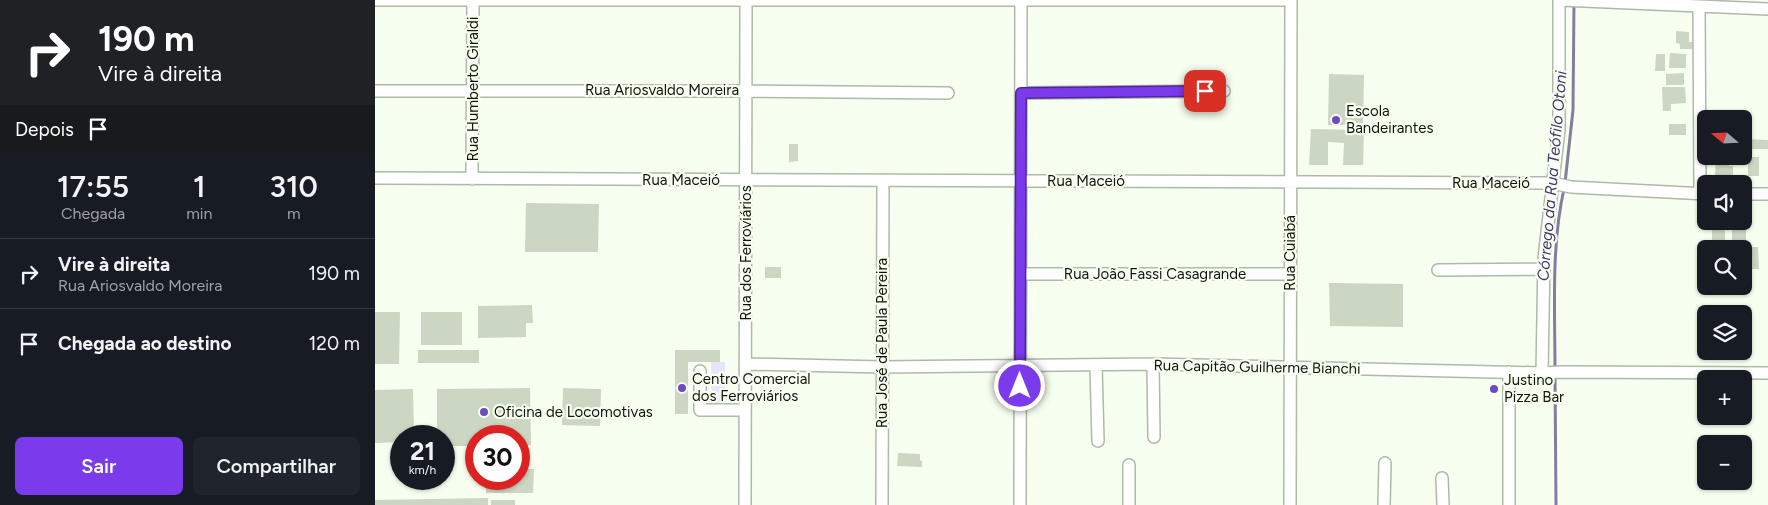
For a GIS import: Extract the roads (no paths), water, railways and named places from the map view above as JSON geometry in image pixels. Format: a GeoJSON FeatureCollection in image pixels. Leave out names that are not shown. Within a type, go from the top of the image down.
{"type":"FeatureCollection","features":[{"type":"Feature","properties":{"kind":"street"},"geometry":{"type":"LineString","coordinates":[[375,0],[1283,0]]}},
{"type":"Feature","properties":{"kind":"street","name":"Rua Humberto Giraldi"},"geometry":{"type":"LineString","coordinates":[[472,179],[473,0]]}},
{"type":"Feature","properties":{"kind":"street","name":"Rua dos Ferroviários"},"geometry":{"type":"LineString","coordinates":[[745,505],[746,0]]}},
{"type":"Feature","properties":{"kind":"street"},"geometry":{"type":"LineString","coordinates":[[1020,505],[1021,0]]}},
{"type":"Feature","properties":{"kind":"street","name":"Rua Cuiabá"},"geometry":{"type":"LineString","coordinates":[[1290,505],[1291,0]]}},
{"type":"Feature","properties":{"kind":"street"},"geometry":{"type":"LineString","coordinates":[[1546,372],[1543,269],[1559,130],[1560,0],[1768,9]]}},
{"type":"Feature","properties":{"kind":"street"},"geometry":{"type":"LineString","coordinates":[[1699,6],[1703,175]]}},
{"type":"Feature","properties":{"kind":"street","name":"Rua Ariosvaldo Moreira"},"geometry":{"type":"LineString","coordinates":[[375,91],[948,93]]}},
{"type":"Feature","properties":{"kind":"street"},"geometry":{"type":"LineString","coordinates":[[1021,93],[1224,91]]}},
{"type":"Feature","properties":{"kind":"street","name":"Rua Maceió"},"geometry":{"type":"LineString","coordinates":[[375,178],[1552,183],[1571,187],[1697,194]]}},
{"type":"Feature","properties":{"kind":"street","name":"Rua José de Paula Pereira"},"geometry":{"type":"LineString","coordinates":[[882,505],[883,180]]}},
{"type":"Feature","properties":{"kind":"street"},"geometry":{"type":"LineString","coordinates":[[1752,194],[1768,194]]}},
{"type":"Feature","properties":{"kind":"street"},"geometry":{"type":"LineString","coordinates":[[1438,270],[1543,269]]}},
{"type":"Feature","properties":{"kind":"street","name":"Rua João Fassi Casagrande"},"geometry":{"type":"LineString","coordinates":[[1021,274],[1290,274]]}},
{"type":"Feature","properties":{"kind":"street","name":"Rua Capitão Guilherme Bianchi"},"geometry":{"type":"LineString","coordinates":[[745,364],[882,367],[1153,364],[1509,372],[1768,373]]}},
{"type":"Feature","properties":{"kind":"street"},"geometry":{"type":"LineString","coordinates":[[1153,364],[1154,437]]}},
{"type":"Feature","properties":{"kind":"street"},"geometry":{"type":"LineString","coordinates":[[1096,366],[1098,441]]}},
{"type":"Feature","properties":{"kind":"street"},"geometry":{"type":"LineString","coordinates":[[700,371],[700,410],[745,410]]}},
{"type":"Feature","properties":{"kind":"street"},"geometry":{"type":"LineString","coordinates":[[1509,372],[1509,505]]}},
{"type":"Feature","properties":{"kind":"street"},"geometry":{"type":"LineString","coordinates":[[1385,463],[1385,505]]}},
{"type":"Feature","properties":{"kind":"street"},"geometry":{"type":"LineString","coordinates":[[1129,465],[1129,505]]}},
{"type":"Feature","properties":{"kind":"street"},"geometry":{"type":"LineString","coordinates":[[1442,478],[1443,505]]}},
{"type":"Feature","properties":{"kind":"waterway","name":"Córrego da Rua Teófilo Otoni"},"geometry":{"type":"LineString","coordinates":[[1565,183],[1573,110],[1574,2]]}},
{"type":"Feature","properties":{"kind":"waterway","name":"Córrego da Rua Teófilo Otoni"},"geometry":{"type":"LineString","coordinates":[[1555,369],[1555,256],[1564,189]]}},
{"type":"Feature","properties":{"kind":"waterway","name":"Córrego da Rua Teófilo Otoni"},"geometry":{"type":"LineString","coordinates":[[1555,376],[1556,505]]}},
{"type":"Feature","properties":{"kind":"place","name":"Escola Bandeirantes"},"geometry":{"type":"Point","coordinates":[1336,120]}},
{"type":"Feature","properties":{"kind":"place","name":"Centro Comercial dos Ferroviários"},"geometry":{"type":"Point","coordinates":[682,388]}},
{"type":"Feature","properties":{"kind":"place","name":"Justino Pizza Bar"},"geometry":{"type":"Point","coordinates":[1494,389]}},
{"type":"Feature","properties":{"kind":"place","name":"Oficina de Locomotivas"},"geometry":{"type":"Point","coordinates":[484,412]}}]}
